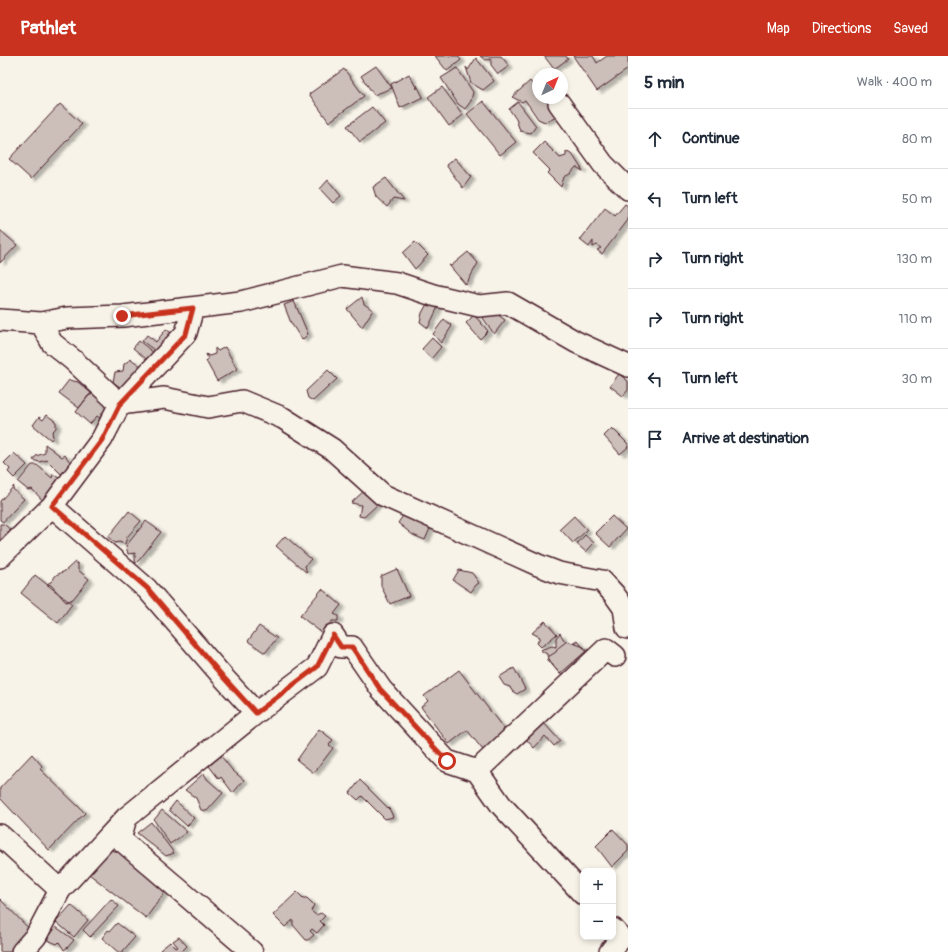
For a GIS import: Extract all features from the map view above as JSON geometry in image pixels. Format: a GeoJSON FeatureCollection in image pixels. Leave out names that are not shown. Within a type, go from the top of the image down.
{"type":"FeatureCollection","features":[{"type":"Feature","properties":{"kind":"street"},"geometry":{"type":"LineString","coordinates":[[560,104],[603,164],[628,189]]}},
{"type":"Feature","properties":{"kind":"street"},"geometry":{"type":"LineString","coordinates":[[0,320],[40,323],[67,318],[122,316],[241,302],[342,276],[397,283],[433,295],[479,306],[508,303],[576,342],[628,366]]}},
{"type":"Feature","properties":{"kind":"street"},"geometry":{"type":"LineString","coordinates":[[0,557],[52,506],[102,440],[120,404],[186,334],[193,308]]}},
{"type":"Feature","properties":{"kind":"street"},"geometry":{"type":"LineString","coordinates":[[40,323],[52,343],[73,360],[120,404]]}},
{"type":"Feature","properties":{"kind":"street"},"geometry":{"type":"LineString","coordinates":[[120,404],[164,398],[208,407],[242,401],[283,418],[332,449],[383,495],[538,565],[559,573],[602,581],[624,608],[628,628]]}},
{"type":"Feature","properties":{"kind":"street"},"geometry":{"type":"LineString","coordinates":[[52,506],[147,588],[256,713]]}},
{"type":"Feature","properties":{"kind":"street"},"geometry":{"type":"LineString","coordinates":[[22,952],[36,936],[60,890],[126,818],[256,713],[317,667],[333,635],[341,647],[352,647],[380,689],[447,761],[477,770],[501,805],[580,891]]}},
{"type":"Feature","properties":{"kind":"street"},"geometry":{"type":"LineString","coordinates":[[477,770],[606,649],[624,652]]}},
{"type":"Feature","properties":{"kind":"street"},"geometry":{"type":"LineString","coordinates":[[126,818],[120,840],[252,952]]}},
{"type":"Feature","properties":{"kind":"street"},"geometry":{"type":"LineString","coordinates":[[0,835],[60,890]]}},
{"type":"Feature","properties":{"kind":"building"},"geometry":{"type":"Polygon","coordinates":[[[435,56],[458,56],[461,60],[447,71],[435,56]]]}},
{"type":"Feature","properties":{"kind":"building"},"geometry":{"type":"Polygon","coordinates":[[[480,56],[501,56],[509,66],[498,74],[491,65],[491,59],[485,60],[480,56]]]}},
{"type":"Feature","properties":{"kind":"building"},"geometry":{"type":"Polygon","coordinates":[[[544,56],[566,56],[568,59],[553,68],[544,56]]]}},
{"type":"Feature","properties":{"kind":"building"},"geometry":{"type":"Polygon","coordinates":[[[573,56],[593,56],[597,63],[607,56],[628,56],[628,69],[597,91],[573,56]]]}},
{"type":"Feature","properties":{"kind":"building"},"geometry":{"type":"Polygon","coordinates":[[[476,58],[494,81],[483,90],[471,83],[466,67],[468,70],[476,58]]]}},
{"type":"Feature","properties":{"kind":"building"},"geometry":{"type":"Polygon","coordinates":[[[376,66],[392,88],[374,95],[361,76],[376,66]]]}},
{"type":"Feature","properties":{"kind":"building"},"geometry":{"type":"Polygon","coordinates":[[[457,68],[473,92],[471,101],[465,109],[458,104],[441,78],[457,68]]]}},
{"type":"Feature","properties":{"kind":"building"},"geometry":{"type":"Polygon","coordinates":[[[344,69],[364,96],[329,122],[309,94],[344,69]]]}},
{"type":"Feature","properties":{"kind":"building"},"geometry":{"type":"Polygon","coordinates":[[[409,74],[423,97],[400,108],[391,84],[409,74]]]}},
{"type":"Feature","properties":{"kind":"building"},"geometry":{"type":"Polygon","coordinates":[[[530,81],[532,84],[532,104],[549,104],[560,116],[545,122],[538,119],[525,100],[522,102],[512,97],[530,81]]]}},
{"type":"Feature","properties":{"kind":"building"},"geometry":{"type":"Polygon","coordinates":[[[442,87],[463,115],[449,126],[428,97],[442,87]]]}},
{"type":"Feature","properties":{"kind":"building"},"geometry":{"type":"Polygon","coordinates":[[[483,101],[516,142],[500,155],[467,114],[483,101]]]}},
{"type":"Feature","properties":{"kind":"building"},"geometry":{"type":"Polygon","coordinates":[[[518,102],[536,126],[531,133],[520,131],[516,119],[509,109],[518,102]]]}},
{"type":"Feature","properties":{"kind":"building"},"geometry":{"type":"Polygon","coordinates":[[[60,104],[82,124],[31,179],[9,159],[60,104]]]}},
{"type":"Feature","properties":{"kind":"building"},"geometry":{"type":"Polygon","coordinates":[[[372,107],[385,123],[360,142],[347,126],[372,107]]]}},
{"type":"Feature","properties":{"kind":"building"},"geometry":{"type":"Polygon","coordinates":[[[544,142],[560,158],[566,156],[566,152],[572,154],[583,171],[576,167],[570,174],[564,177],[561,187],[547,173],[550,170],[533,153],[544,142]]]}},
{"type":"Feature","properties":{"kind":"building"},"geometry":{"type":"Polygon","coordinates":[[[455,158],[471,177],[463,188],[446,165],[455,158]]]}},
{"type":"Feature","properties":{"kind":"building"},"geometry":{"type":"Polygon","coordinates":[[[386,178],[404,201],[393,199],[387,207],[376,197],[373,187],[386,178]]]}},
{"type":"Feature","properties":{"kind":"building"},"geometry":{"type":"Polygon","coordinates":[[[328,180],[341,196],[333,203],[320,189],[328,180]]]}},
{"type":"Feature","properties":{"kind":"building"},"geometry":{"type":"Polygon","coordinates":[[[625,204],[628,206],[628,220],[602,254],[597,250],[601,248],[597,245],[593,247],[593,241],[589,247],[580,240],[605,208],[615,216],[625,204]]]}},
{"type":"Feature","properties":{"kind":"building"},"geometry":{"type":"Polygon","coordinates":[[[0,230],[17,245],[0,263],[0,230]]]}},
{"type":"Feature","properties":{"kind":"building"},"geometry":{"type":"Polygon","coordinates":[[[415,242],[428,255],[415,269],[403,253],[415,242]]]}},
{"type":"Feature","properties":{"kind":"building"},"geometry":{"type":"Polygon","coordinates":[[[468,252],[478,263],[466,285],[449,265],[451,266],[468,252]]]}},
{"type":"Feature","properties":{"kind":"building"},"geometry":{"type":"Polygon","coordinates":[[[362,297],[364,304],[373,310],[362,327],[347,309],[362,297]]]}},
{"type":"Feature","properties":{"kind":"building"},"geometry":{"type":"Polygon","coordinates":[[[294,301],[308,334],[302,340],[291,323],[284,305],[294,301]]]}},
{"type":"Feature","properties":{"kind":"building"},"geometry":{"type":"Polygon","coordinates":[[[428,302],[438,307],[428,328],[420,322],[422,313],[428,302]]]}},
{"type":"Feature","properties":{"kind":"building"},"geometry":{"type":"Polygon","coordinates":[[[490,309],[505,320],[494,334],[483,318],[490,309]]]}},
{"type":"Feature","properties":{"kind":"building"},"geometry":{"type":"Polygon","coordinates":[[[474,315],[488,331],[480,339],[466,323],[474,315]]]}},
{"type":"Feature","properties":{"kind":"building"},"geometry":{"type":"Polygon","coordinates":[[[444,319],[452,326],[441,343],[433,334],[444,319]]]}},
{"type":"Feature","properties":{"kind":"building"},"geometry":{"type":"Polygon","coordinates":[[[166,329],[175,336],[151,363],[133,348],[139,341],[154,353],[154,350],[142,341],[147,335],[156,342],[166,329]]]}},
{"type":"Feature","properties":{"kind":"building"},"geometry":{"type":"Polygon","coordinates":[[[432,338],[441,347],[431,359],[422,349],[432,338]]]}},
{"type":"Feature","properties":{"kind":"building"},"geometry":{"type":"Polygon","coordinates":[[[225,347],[237,369],[217,381],[206,361],[208,359],[206,354],[209,356],[215,354],[215,348],[218,351],[225,347]]]}},
{"type":"Feature","properties":{"kind":"building"},"geometry":{"type":"Polygon","coordinates":[[[131,359],[149,372],[131,395],[113,382],[115,372],[123,371],[124,364],[131,359]]]}},
{"type":"Feature","properties":{"kind":"building"},"geometry":{"type":"Polygon","coordinates":[[[328,370],[337,379],[313,401],[308,398],[306,391],[328,370]]]}},
{"type":"Feature","properties":{"kind":"building"},"geometry":{"type":"Polygon","coordinates":[[[619,374],[628,381],[628,390],[623,396],[610,386],[619,374]]]}},
{"type":"Feature","properties":{"kind":"building"},"geometry":{"type":"Polygon","coordinates":[[[69,380],[78,382],[91,393],[79,408],[59,393],[69,380]]]}},
{"type":"Feature","properties":{"kind":"building"},"geometry":{"type":"Polygon","coordinates":[[[98,392],[115,414],[103,420],[97,416],[90,424],[76,412],[88,396],[98,392]]]}},
{"type":"Feature","properties":{"kind":"building"},"geometry":{"type":"Polygon","coordinates":[[[47,415],[56,422],[56,428],[52,432],[53,437],[51,440],[33,425],[39,417],[43,420],[47,415]]]}},
{"type":"Feature","properties":{"kind":"building"},"geometry":{"type":"Polygon","coordinates":[[[612,428],[628,444],[628,447],[620,454],[604,436],[612,428]]]}},
{"type":"Feature","properties":{"kind":"building"},"geometry":{"type":"Polygon","coordinates":[[[45,444],[62,457],[65,455],[72,465],[68,481],[47,460],[39,462],[33,460],[36,456],[45,453],[45,444]]]}},
{"type":"Feature","properties":{"kind":"building"},"geometry":{"type":"Polygon","coordinates":[[[14,453],[27,465],[14,478],[8,472],[10,469],[4,463],[14,453]]]}},
{"type":"Feature","properties":{"kind":"building"},"geometry":{"type":"Polygon","coordinates":[[[32,465],[37,465],[52,478],[53,474],[63,481],[44,502],[32,489],[28,490],[18,482],[32,465]]]}},
{"type":"Feature","properties":{"kind":"building"},"geometry":{"type":"Polygon","coordinates":[[[14,486],[13,489],[24,499],[3,522],[0,520],[0,501],[14,486]]]}},
{"type":"Feature","properties":{"kind":"building"},"geometry":{"type":"Polygon","coordinates":[[[365,490],[378,504],[364,517],[359,516],[361,505],[351,503],[365,490]]]}},
{"type":"Feature","properties":{"kind":"building"},"geometry":{"type":"Polygon","coordinates":[[[129,511],[141,521],[127,537],[125,544],[119,542],[115,543],[108,537],[129,511]]]}},
{"type":"Feature","properties":{"kind":"building"},"geometry":{"type":"Polygon","coordinates":[[[406,511],[431,526],[425,540],[413,535],[398,523],[406,511]]]}},
{"type":"Feature","properties":{"kind":"building"},"geometry":{"type":"Polygon","coordinates":[[[574,516],[587,530],[573,543],[560,529],[574,516]]]}},
{"type":"Feature","properties":{"kind":"building"},"geometry":{"type":"Polygon","coordinates":[[[612,516],[626,529],[610,547],[595,533],[612,516]]]}},
{"type":"Feature","properties":{"kind":"building"},"geometry":{"type":"Polygon","coordinates":[[[146,521],[161,532],[135,564],[135,553],[128,554],[126,546],[146,521]]]}},
{"type":"Feature","properties":{"kind":"building"},"geometry":{"type":"Polygon","coordinates":[[[0,524],[4,524],[15,534],[0,551],[0,524]]]}},
{"type":"Feature","properties":{"kind":"building"},"geometry":{"type":"Polygon","coordinates":[[[585,535],[594,543],[586,552],[577,544],[585,535]]]}},
{"type":"Feature","properties":{"kind":"building"},"geometry":{"type":"Polygon","coordinates":[[[285,536],[311,559],[305,566],[307,573],[276,546],[285,536]]]}},
{"type":"Feature","properties":{"kind":"building"},"geometry":{"type":"Polygon","coordinates":[[[75,562],[78,564],[78,570],[89,579],[73,599],[66,602],[51,585],[47,584],[52,581],[56,575],[65,571],[75,562]]]}},
{"type":"Feature","properties":{"kind":"building"},"geometry":{"type":"Polygon","coordinates":[[[397,569],[409,596],[390,604],[381,586],[381,576],[397,569]]]}},
{"type":"Feature","properties":{"kind":"building"},"geometry":{"type":"Polygon","coordinates":[[[459,570],[472,573],[479,583],[471,592],[453,580],[459,570]]]}},
{"type":"Feature","properties":{"kind":"building"},"geometry":{"type":"Polygon","coordinates":[[[35,575],[72,604],[58,623],[21,593],[35,575]]]}},
{"type":"Feature","properties":{"kind":"building"},"geometry":{"type":"Polygon","coordinates":[[[322,589],[341,605],[334,614],[338,616],[338,621],[332,621],[322,633],[300,616],[322,589]]]}},
{"type":"Feature","properties":{"kind":"building"},"geometry":{"type":"Polygon","coordinates":[[[545,621],[557,634],[541,647],[537,643],[540,637],[532,633],[545,621]]]}},
{"type":"Feature","properties":{"kind":"building"},"geometry":{"type":"Polygon","coordinates":[[[259,626],[277,638],[265,653],[248,641],[259,626]]]}},
{"type":"Feature","properties":{"kind":"building"},"geometry":{"type":"Polygon","coordinates":[[[560,633],[564,640],[572,643],[577,640],[586,651],[560,674],[548,660],[547,654],[540,650],[552,646],[556,647],[556,638],[560,633]]]}},
{"type":"Feature","properties":{"kind":"building"},"geometry":{"type":"Polygon","coordinates":[[[567,641],[584,647],[591,655],[565,679],[554,667],[548,657],[556,652],[558,648],[567,641]]]}},
{"type":"Feature","properties":{"kind":"building"},"geometry":{"type":"Polygon","coordinates":[[[514,668],[525,689],[517,694],[512,691],[510,687],[504,685],[499,677],[514,668]]]}},
{"type":"Feature","properties":{"kind":"building"},"geometry":{"type":"Polygon","coordinates":[[[459,670],[513,741],[490,759],[467,730],[449,744],[421,707],[428,701],[424,696],[459,670]]]}},
{"type":"Feature","properties":{"kind":"building"},"geometry":{"type":"Polygon","coordinates":[[[542,721],[560,741],[554,746],[545,736],[534,748],[524,737],[542,721]]]}},
{"type":"Feature","properties":{"kind":"building"},"geometry":{"type":"Polygon","coordinates":[[[319,729],[333,740],[329,745],[333,748],[314,773],[297,760],[319,729]]]}},
{"type":"Feature","properties":{"kind":"building"},"geometry":{"type":"Polygon","coordinates":[[[32,754],[42,766],[40,769],[85,813],[49,850],[0,798],[0,788],[32,754]]]}},
{"type":"Feature","properties":{"kind":"building"},"geometry":{"type":"Polygon","coordinates":[[[221,756],[232,770],[244,780],[233,793],[221,777],[219,779],[209,766],[221,756]]]}},
{"type":"Feature","properties":{"kind":"building"},"geometry":{"type":"Polygon","coordinates":[[[204,773],[207,779],[223,793],[207,811],[201,810],[196,798],[185,790],[204,773]]]}},
{"type":"Feature","properties":{"kind":"building"},"geometry":{"type":"Polygon","coordinates":[[[360,780],[390,810],[393,817],[385,819],[362,796],[358,800],[350,793],[360,780]]]}},
{"type":"Feature","properties":{"kind":"building"},"geometry":{"type":"Polygon","coordinates":[[[176,801],[194,818],[187,826],[169,810],[176,801]]]}},
{"type":"Feature","properties":{"kind":"building"},"geometry":{"type":"Polygon","coordinates":[[[162,810],[187,832],[170,844],[154,820],[162,810]]]}},
{"type":"Feature","properties":{"kind":"building"},"geometry":{"type":"Polygon","coordinates":[[[151,822],[174,853],[166,856],[137,833],[151,822]]]}},
{"type":"Feature","properties":{"kind":"building"},"geometry":{"type":"Polygon","coordinates":[[[613,829],[628,845],[628,851],[612,867],[596,846],[613,829]]]}},
{"type":"Feature","properties":{"kind":"building"},"geometry":{"type":"Polygon","coordinates":[[[110,845],[113,851],[118,851],[167,889],[146,918],[89,874],[110,845]]]}},
{"type":"Feature","properties":{"kind":"building"},"geometry":{"type":"Polygon","coordinates":[[[297,892],[303,898],[307,898],[314,905],[311,911],[316,915],[321,913],[325,916],[320,921],[324,925],[317,933],[312,929],[310,931],[314,935],[308,940],[306,940],[293,925],[293,920],[285,927],[273,915],[297,892]]]}},
{"type":"Feature","properties":{"kind":"building"},"geometry":{"type":"Polygon","coordinates":[[[0,899],[36,936],[13,952],[0,952],[0,899]]]}},
{"type":"Feature","properties":{"kind":"building"},"geometry":{"type":"Polygon","coordinates":[[[111,899],[119,906],[90,937],[83,930],[111,899]]]}},
{"type":"Feature","properties":{"kind":"building"},"geometry":{"type":"Polygon","coordinates":[[[71,905],[88,920],[74,937],[56,922],[71,905]]]}},
{"type":"Feature","properties":{"kind":"building"},"geometry":{"type":"Polygon","coordinates":[[[117,923],[135,937],[122,952],[118,952],[102,938],[108,930],[110,931],[117,923]]]}},
{"type":"Feature","properties":{"kind":"building"},"geometry":{"type":"Polygon","coordinates":[[[56,927],[74,940],[64,950],[59,942],[57,944],[47,940],[56,927]]]}},
{"type":"Feature","properties":{"kind":"building"},"geometry":{"type":"Polygon","coordinates":[[[179,937],[187,946],[181,952],[162,952],[160,950],[170,942],[176,948],[178,947],[173,941],[179,937]]]}},
{"type":"Feature","properties":{"kind":"route"},"geometry":{"type":"LineString","coordinates":[[122,316],[193,308],[186,334],[120,404],[102,440],[52,506],[147,588],[256,713],[317,667],[333,635],[341,647],[352,647],[380,689],[447,761]]}}]}
